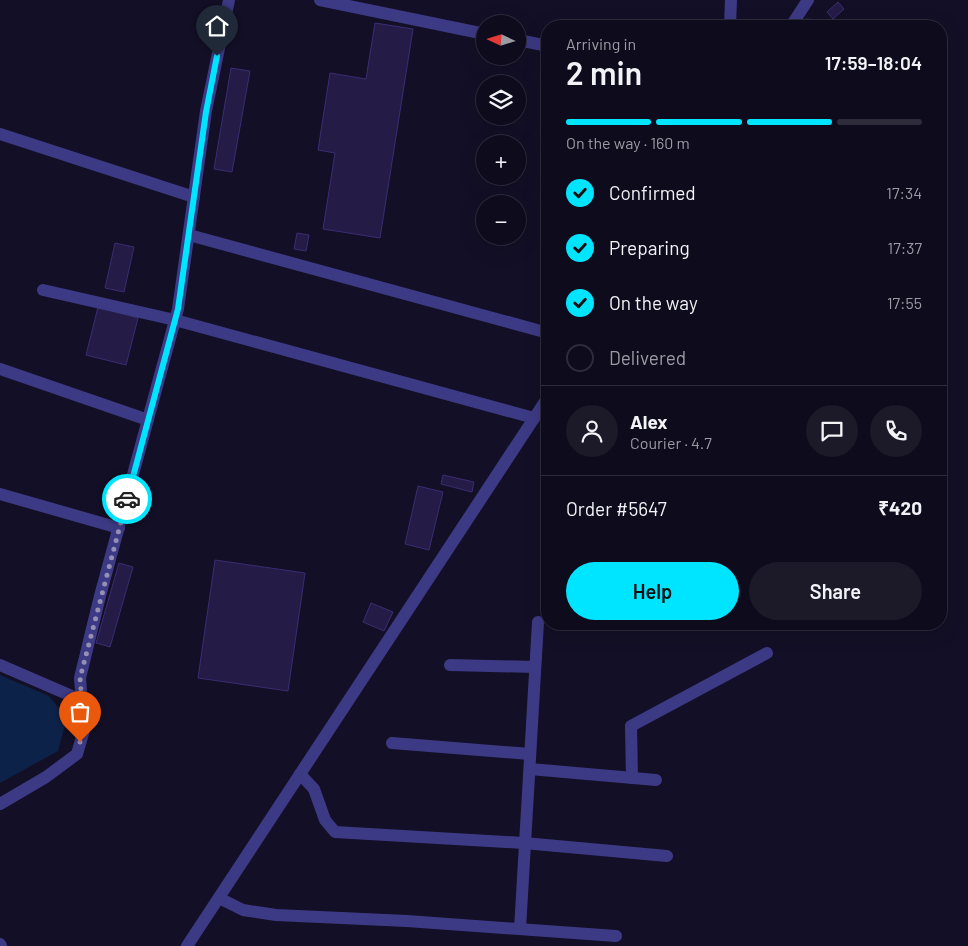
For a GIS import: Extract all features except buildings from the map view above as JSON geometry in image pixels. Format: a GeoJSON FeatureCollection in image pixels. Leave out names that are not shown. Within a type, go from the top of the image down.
{"type":"FeatureCollection","features":[{"type":"Feature","properties":{"kind":"street"},"geometry":{"type":"LineString","coordinates":[[0,804],[46,777],[77,754],[84,730],[80,678],[175,320],[206,112],[229,0]]}},
{"type":"Feature","properties":{"kind":"street"},"geometry":{"type":"LineString","coordinates":[[320,0],[476,32]]}},
{"type":"Feature","properties":{"kind":"street"},"geometry":{"type":"LineString","coordinates":[[730,20],[731,0]]}},
{"type":"Feature","properties":{"kind":"street"},"geometry":{"type":"LineString","coordinates":[[795,20],[808,0]]}},
{"type":"Feature","properties":{"kind":"street"},"geometry":{"type":"LineString","coordinates":[[526,42],[541,45]]}},
{"type":"Feature","properties":{"kind":"street"},"geometry":{"type":"LineString","coordinates":[[0,134],[194,197]]}},
{"type":"Feature","properties":{"kind":"street"},"geometry":{"type":"LineString","coordinates":[[188,235],[541,331]]}},
{"type":"Feature","properties":{"kind":"street"},"geometry":{"type":"LineString","coordinates":[[43,290],[175,320],[534,418]]}},
{"type":"Feature","properties":{"kind":"street"},"geometry":{"type":"LineString","coordinates":[[0,369],[148,420]]}},
{"type":"Feature","properties":{"kind":"street"},"geometry":{"type":"LineString","coordinates":[[187,946],[541,408]]}},
{"type":"Feature","properties":{"kind":"street"},"geometry":{"type":"LineString","coordinates":[[0,494],[119,528]]}},
{"type":"Feature","properties":{"kind":"street"},"geometry":{"type":"LineString","coordinates":[[520,929],[538,622]]}},
{"type":"Feature","properties":{"kind":"street"},"geometry":{"type":"LineString","coordinates":[[632,778],[631,726],[767,653]]}},
{"type":"Feature","properties":{"kind":"street"},"geometry":{"type":"LineString","coordinates":[[0,665],[81,700]]}},
{"type":"Feature","properties":{"kind":"street"},"geometry":{"type":"LineString","coordinates":[[450,665],[535,668]]}},
{"type":"Feature","properties":{"kind":"street"},"geometry":{"type":"LineString","coordinates":[[392,743],[530,754]]}},
{"type":"Feature","properties":{"kind":"street"},"geometry":{"type":"LineString","coordinates":[[530,769],[656,780]]}},
{"type":"Feature","properties":{"kind":"street"},"geometry":{"type":"LineString","coordinates":[[300,774],[314,789],[325,820],[335,832],[524,843],[667,856]]}},
{"type":"Feature","properties":{"kind":"street"},"geometry":{"type":"LineString","coordinates":[[219,898],[243,910],[276,915],[407,921],[616,936]]}},
{"type":"Feature","properties":{"kind":"water"},"geometry":{"type":"Polygon","coordinates":[[[0,675],[49,696],[67,718],[58,751],[0,783],[0,675]]]}},
{"type":"Feature","properties":{"kind":"way so far"},"geometry":{"type":"LineString","coordinates":[[80,742],[84,730],[80,678],[127,499]]}},
{"type":"Feature","properties":{"kind":"route"},"geometry":{"type":"LineString","coordinates":[[127,499],[178,309],[206,112],[217,56]]}}]}
